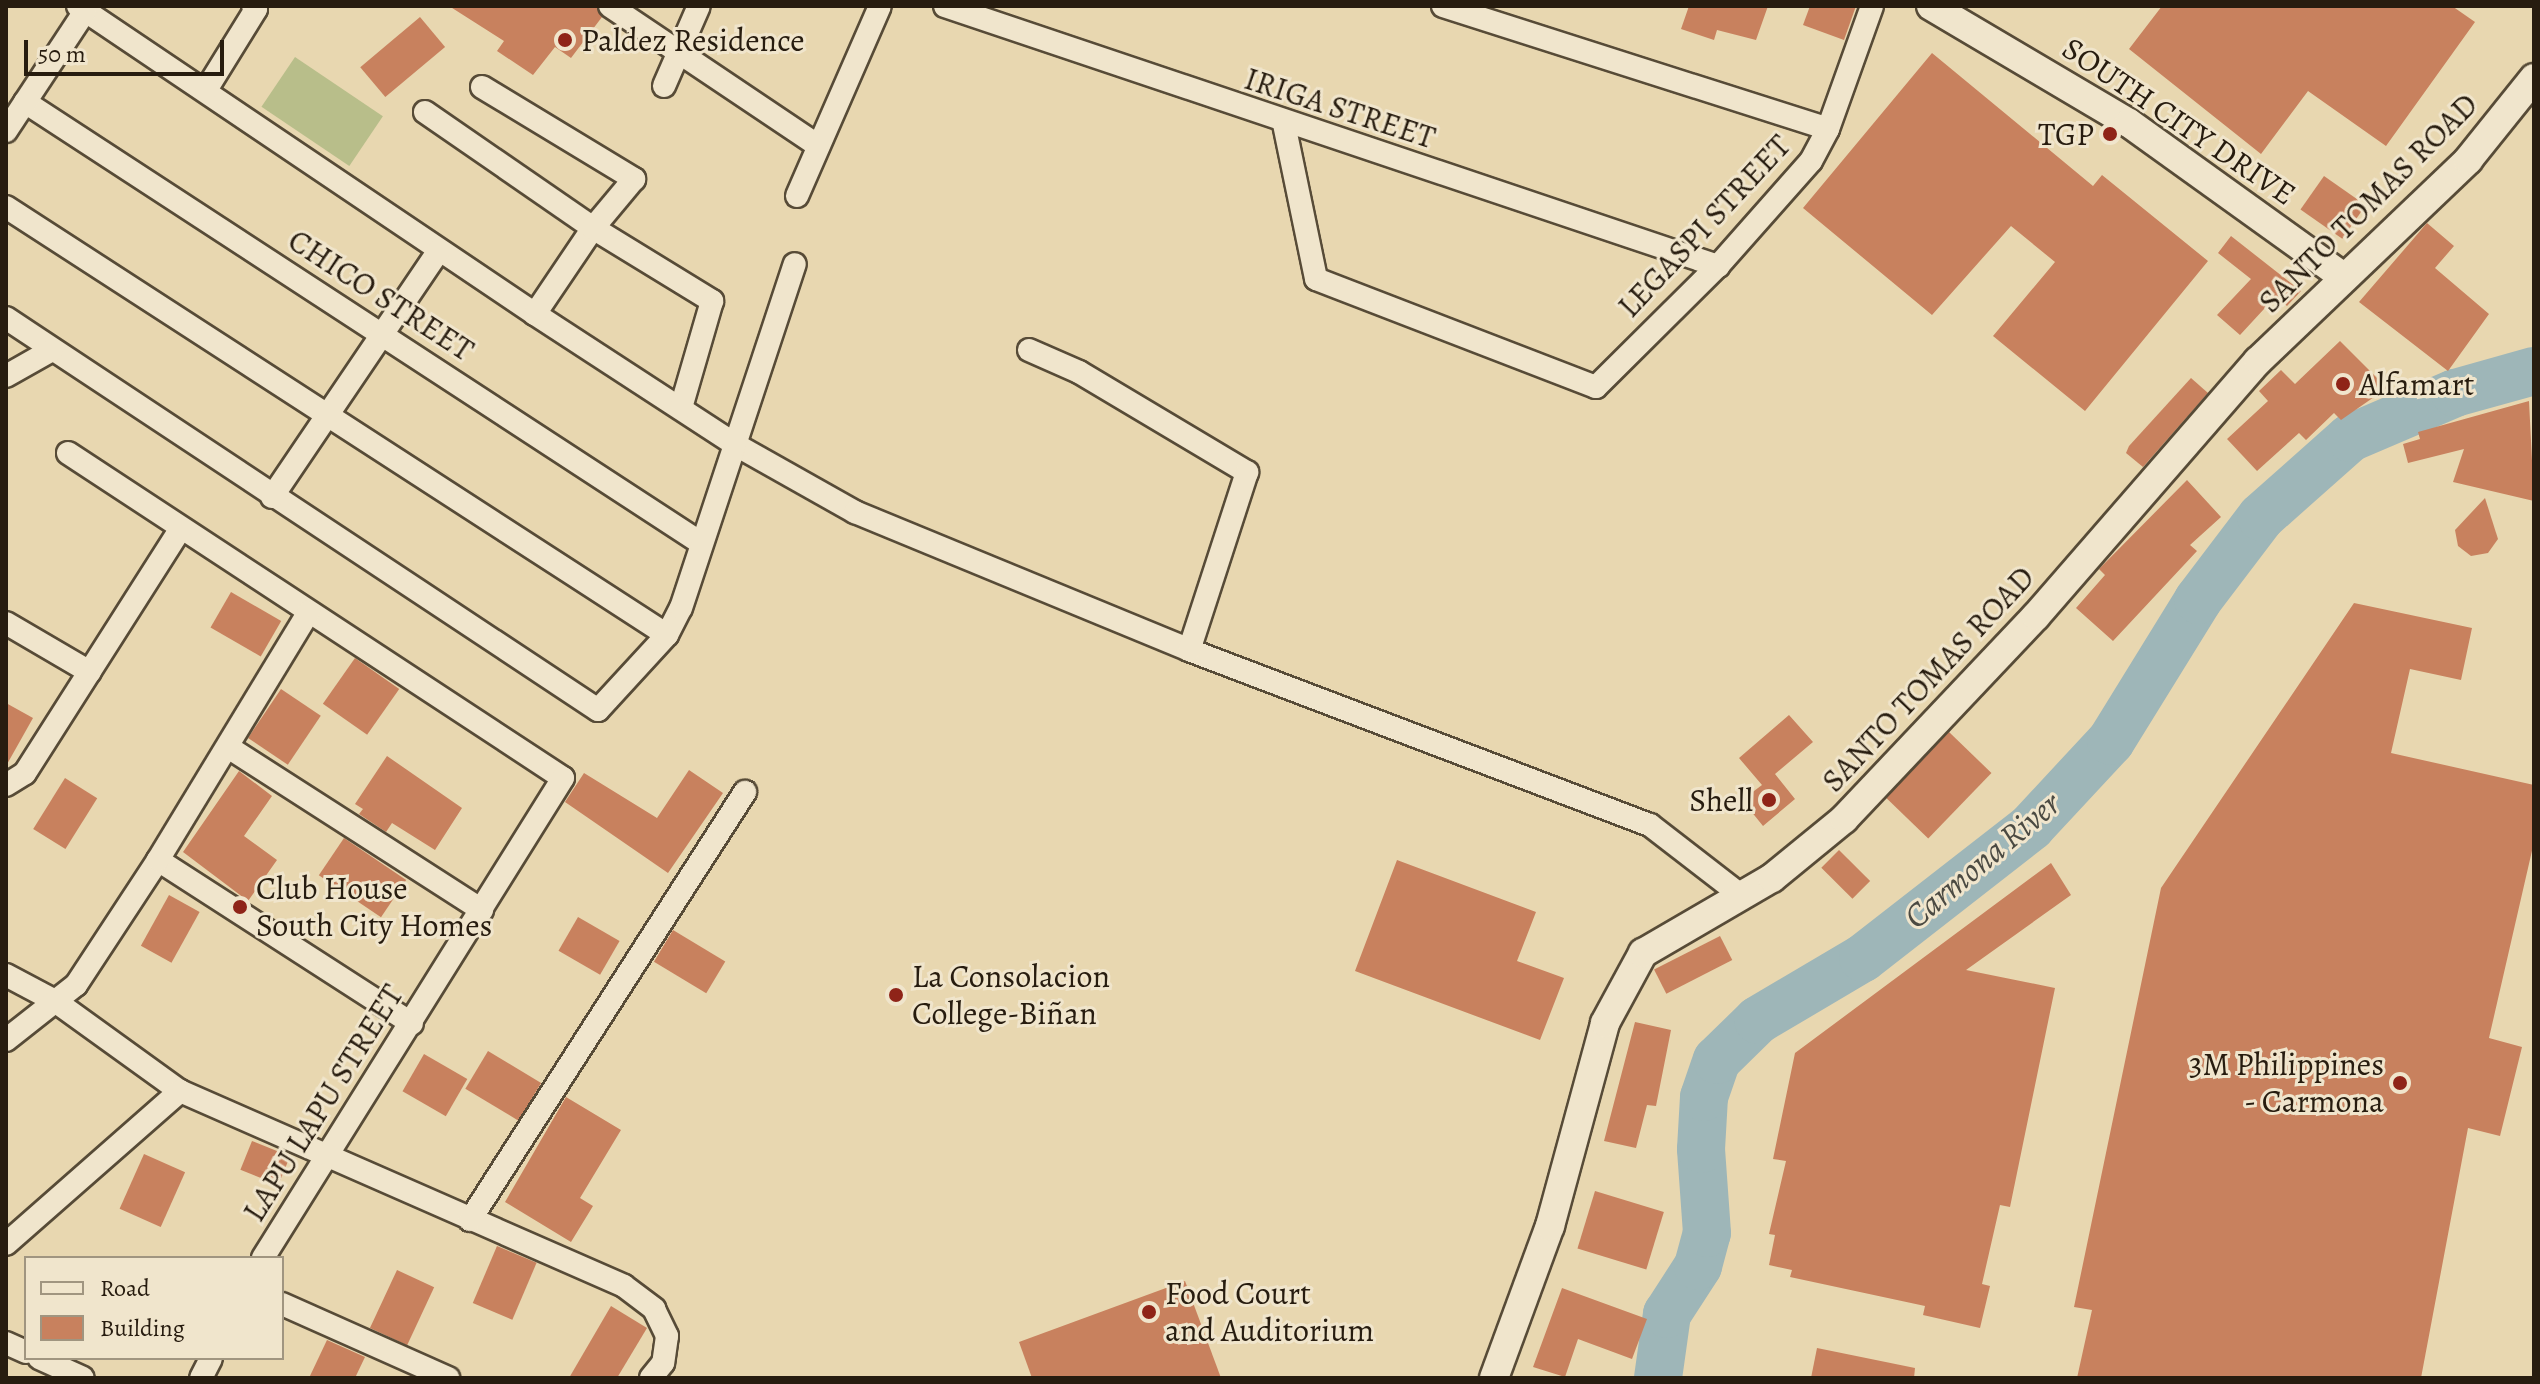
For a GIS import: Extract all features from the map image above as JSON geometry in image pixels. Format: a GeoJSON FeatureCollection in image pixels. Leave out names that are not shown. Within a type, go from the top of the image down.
{"type":"FeatureCollection","features":[{"type":"Feature","properties":{"kind":"street"},"geometry":{"type":"LineString","coordinates":[[206,90],[256,9],[253,6]]}},
{"type":"Feature","properties":{"kind":"street"},"geometry":{"type":"LineString","coordinates":[[610,6],[818,146]]}},
{"type":"Feature","properties":{"kind":"street"},"geometry":{"type":"LineString","coordinates":[[664,86],[699,6]]}},
{"type":"Feature","properties":{"kind":"street"},"geometry":{"type":"LineString","coordinates":[[797,196],[880,6]]}},
{"type":"Feature","properties":{"kind":"street","name":"IRIGA STREET"},"geometry":{"type":"LineString","coordinates":[[945,6],[1284,124],[1718,266]]}},
{"type":"Feature","properties":{"kind":"street"},"geometry":{"type":"LineString","coordinates":[[1443,6],[1828,129]]}},
{"type":"Feature","properties":{"kind":"street","name":"LEGASPI STREET"},"geometry":{"type":"LineString","coordinates":[[1284,124],[1316,279],[1596,387],[1718,266],[1811,161],[1828,129],[1872,6]]}},
{"type":"Feature","properties":{"kind":"street","name":"SOUTH CITY DRIVE"},"geometry":{"type":"LineString","coordinates":[[1931,6],[2129,123],[2343,277]]}},
{"type":"Feature","properties":{"kind":"street"},"geometry":{"type":"LineString","coordinates":[[6,131],[81,8],[439,250],[736,445],[855,512],[1189,650],[1650,825],[1742,896]]}},
{"type":"Feature","properties":{"kind":"street","name":"SANTO TOMAS ROAD"},"geometry":{"type":"LineString","coordinates":[[1494,1378],[1555,1213],[1613,1000],[1643,953],[1795,862],[1844,819],[2036,616],[2258,361],[2468,160],[2534,78]]}},
{"type":"Feature","properties":{"kind":"street"},"geometry":{"type":"LineString","coordinates":[[482,87],[634,179],[593,228],[535,314]]}},
{"type":"Feature","properties":{"kind":"street","name":"CHICO STREET"},"geometry":{"type":"LineString","coordinates":[[25,102],[701,543]]}},
{"type":"Feature","properties":{"kind":"street"},"geometry":{"type":"LineString","coordinates":[[425,112],[593,228],[712,301],[681,408]]}},
{"type":"Feature","properties":{"kind":"street"},"geometry":{"type":"LineString","coordinates":[[6,207],[329,413],[667,635]]}},
{"type":"Feature","properties":{"kind":"street"},"geometry":{"type":"LineString","coordinates":[[272,497],[439,250]]}},
{"type":"Feature","properties":{"kind":"street"},"geometry":{"type":"LineString","coordinates":[[6,318],[598,710],[667,635],[736,445],[795,264]]}},
{"type":"Feature","properties":{"kind":"street"},"geometry":{"type":"LineString","coordinates":[[6,376],[52,350]]}},
{"type":"Feature","properties":{"kind":"street"},"geometry":{"type":"LineString","coordinates":[[1029,350],[1079,372],[1247,472],[1189,650]]}},
{"type":"Feature","properties":{"kind":"street"},"geometry":{"type":"LineString","coordinates":[[6,1040],[76,985],[158,860],[309,612],[68,453]]}},
{"type":"Feature","properties":{"kind":"street"},"geometry":{"type":"LineString","coordinates":[[6,785],[25,773],[181,528]]}},
{"type":"Feature","properties":{"kind":"street","name":"LAPU LAPU STREET"},"geometry":{"type":"LineString","coordinates":[[264,1256],[563,778],[309,612]]}},
{"type":"Feature","properties":{"kind":"street"},"geometry":{"type":"LineString","coordinates":[[6,623],[90,672]]}},
{"type":"Feature","properties":{"kind":"street"},"geometry":{"type":"LineString","coordinates":[[228,747],[482,910]]}},
{"type":"Feature","properties":{"kind":"street"},"geometry":{"type":"LineString","coordinates":[[470,1220],[745,792]]}},
{"type":"Feature","properties":{"kind":"street"},"geometry":{"type":"LineString","coordinates":[[158,860],[412,1024]]}},
{"type":"Feature","properties":{"kind":"street"},"geometry":{"type":"LineString","coordinates":[[6,975],[55,1001],[180,1091],[323,1159],[603,1275],[654,1309],[667,1336],[663,1363],[651,1378]]}},
{"type":"Feature","properties":{"kind":"street"},"geometry":{"type":"LineString","coordinates":[[6,1244],[180,1091]]}},
{"type":"Feature","properties":{"kind":"street"},"geometry":{"type":"LineString","coordinates":[[284,1305],[448,1378]]}},
{"type":"Feature","properties":{"kind":"street"},"geometry":{"type":"LineString","coordinates":[[43,1360],[83,1378]]}},
{"type":"Feature","properties":{"kind":"street"},"geometry":{"type":"LineString","coordinates":[[201,1378],[210,1360]]}},
{"type":"Feature","properties":{"kind":"green space"},"geometry":{"type":"Polygon","coordinates":[[[295,57],[383,116],[349,166],[261,107],[295,57]]]}},
{"type":"Feature","properties":{"kind":"building"},"geometry":{"type":"Polygon","coordinates":[[[449,6],[596,6],[602,17],[571,58],[555,47],[533,75],[497,51],[504,41],[449,6]]]}},
{"type":"Feature","properties":{"kind":"building"},"geometry":{"type":"Polygon","coordinates":[[[1689,6],[1768,6],[1756,40],[1717,30],[1714,40],[1681,29],[1689,6]]]}},
{"type":"Feature","properties":{"kind":"building"},"geometry":{"type":"Polygon","coordinates":[[[1810,6],[1856,6],[1844,40],[1803,25],[1810,6]]]}},
{"type":"Feature","properties":{"kind":"building"},"geometry":{"type":"Polygon","coordinates":[[[2162,6],[2452,6],[2475,22],[2386,146],[2308,91],[2261,154],[2129,49],[2162,6]]]}},
{"type":"Feature","properties":{"kind":"building"},"geometry":{"type":"Polygon","coordinates":[[[420,17],[445,47],[385,97],[360,67],[420,17]]]}},
{"type":"Feature","properties":{"kind":"building"},"geometry":{"type":"Polygon","coordinates":[[[1932,53],[2093,186],[2102,175],[2208,261],[2085,411],[1993,336],[2055,262],[2011,226],[1932,315],[1803,208],[1932,53]]]}},
{"type":"Feature","properties":{"kind":"building"},"geometry":{"type":"Polygon","coordinates":[[[2324,176],[2366,205],[2342,239],[2300,210],[2324,176]]]}},
{"type":"Feature","properties":{"kind":"building"},"geometry":{"type":"Polygon","coordinates":[[[2427,223],[2454,246],[2435,268],[2489,314],[2448,371],[2359,302],[2427,223]]]}},
{"type":"Feature","properties":{"kind":"building"},"geometry":{"type":"Polygon","coordinates":[[[2231,236],[2301,291],[2287,306],[2276,296],[2240,335],[2217,315],[2251,279],[2218,253],[2231,236]]]}},
{"type":"Feature","properties":{"kind":"building"},"geometry":{"type":"Polygon","coordinates":[[[2340,341],[2387,388],[2341,420],[2334,413],[2306,440],[2299,433],[2257,471],[2227,439],[2268,401],[2259,391],[2281,370],[2295,384],[2340,341]]]}},
{"type":"Feature","properties":{"kind":"building"},"geometry":{"type":"Polygon","coordinates":[[[2191,378],[2208,393],[2143,467],[2126,453],[2129,446],[2191,378]]]}},
{"type":"Feature","properties":{"kind":"building"},"geometry":{"type":"Polygon","coordinates":[[[2529,401],[2534,501],[2453,482],[2464,449],[2408,463],[2403,444],[2420,439],[2418,432],[2529,401]]]}},
{"type":"Feature","properties":{"kind":"building"},"geometry":{"type":"Polygon","coordinates":[[[2187,480],[2221,517],[2190,545],[2197,551],[2113,641],[2076,608],[2105,575],[2099,569],[2187,480]]]}},
{"type":"Feature","properties":{"kind":"building"},"geometry":{"type":"Polygon","coordinates":[[[2485,498],[2498,539],[2488,553],[2471,556],[2458,546],[2455,530],[2485,498]]]}},
{"type":"Feature","properties":{"kind":"building"},"geometry":{"type":"Polygon","coordinates":[[[231,592],[281,621],[261,657],[210,628],[231,592]]]}},
{"type":"Feature","properties":{"kind":"building"},"geometry":{"type":"Polygon","coordinates":[[[2354,603],[2472,628],[2461,680],[2410,669],[2391,753],[2534,785],[2534,842],[2489,1038],[2522,1047],[2500,1136],[2468,1128],[2421,1378],[2077,1378],[2092,1310],[2074,1307],[2161,888],[2354,603]]]}},
{"type":"Feature","properties":{"kind":"building"},"geometry":{"type":"Polygon","coordinates":[[[355,658],[399,689],[367,735],[323,704],[355,658]]]}},
{"type":"Feature","properties":{"kind":"building"},"geometry":{"type":"Polygon","coordinates":[[[281,689],[321,716],[288,765],[248,738],[281,689]]]}},
{"type":"Feature","properties":{"kind":"building"},"geometry":{"type":"Polygon","coordinates":[[[6,703],[33,718],[6,766],[6,703]]]}},
{"type":"Feature","properties":{"kind":"building"},"geometry":{"type":"Polygon","coordinates":[[[1789,715],[1813,742],[1775,774],[1795,799],[1763,826],[1742,800],[1762,785],[1739,758],[1789,715]]]}},
{"type":"Feature","properties":{"kind":"building"},"geometry":{"type":"Polygon","coordinates":[[[1949,732],[1991,773],[1928,838],[1886,797],[1949,732]]]}},
{"type":"Feature","properties":{"kind":"building"},"geometry":{"type":"Polygon","coordinates":[[[387,756],[462,808],[435,850],[392,823],[386,832],[359,814],[363,809],[355,804],[387,756]]]}},
{"type":"Feature","properties":{"kind":"building"},"geometry":{"type":"Polygon","coordinates":[[[689,770],[723,793],[668,873],[565,802],[584,773],[657,818],[689,770]]]}},
{"type":"Feature","properties":{"kind":"building"},"geometry":{"type":"Polygon","coordinates":[[[239,771],[272,796],[244,836],[277,860],[248,901],[183,852],[239,771]]]}},
{"type":"Feature","properties":{"kind":"building"},"geometry":{"type":"Polygon","coordinates":[[[65,778],[97,798],[65,849],[33,829],[65,778]]]}},
{"type":"Feature","properties":{"kind":"building"},"geometry":{"type":"Polygon","coordinates":[[[344,838],[406,880],[381,917],[319,875],[344,838]]]}},
{"type":"Feature","properties":{"kind":"building"},"geometry":{"type":"Polygon","coordinates":[[[1839,850],[1870,881],[1852,899],[1821,868],[1839,850]]]}},
{"type":"Feature","properties":{"kind":"building"},"geometry":{"type":"Polygon","coordinates":[[[1397,860],[1536,912],[1517,961],[1564,978],[1540,1040],[1355,971],[1397,860]]]}},
{"type":"Feature","properties":{"kind":"building"},"geometry":{"type":"Polygon","coordinates":[[[2051,863],[2071,895],[1966,970],[2055,988],[2010,1207],[2000,1205],[1982,1284],[1990,1286],[1980,1328],[1923,1315],[1925,1306],[1790,1277],[1792,1270],[1769,1265],[1775,1235],[1769,1234],[1786,1161],[1773,1159],[1795,1053],[2051,863]]]}},
{"type":"Feature","properties":{"kind":"building"},"geometry":{"type":"Polygon","coordinates":[[[169,895],[200,912],[171,963],[141,946],[169,895]]]}},
{"type":"Feature","properties":{"kind":"building"},"geometry":{"type":"Polygon","coordinates":[[[578,917],[620,941],[600,975],[558,951],[578,917]]]}},
{"type":"Feature","properties":{"kind":"building"},"geometry":{"type":"Polygon","coordinates":[[[673,930],[725,961],[706,993],[654,962],[673,930]]]}},
{"type":"Feature","properties":{"kind":"building"},"geometry":{"type":"Polygon","coordinates":[[[1720,936],[1732,960],[1666,994],[1654,970],[1720,936]]]}},
{"type":"Feature","properties":{"kind":"building"},"geometry":{"type":"Polygon","coordinates":[[[1635,1022],[1671,1030],[1656,1106],[1647,1105],[1636,1148],[1604,1141],[1635,1022]]]}},
{"type":"Feature","properties":{"kind":"building"},"geometry":{"type":"Polygon","coordinates":[[[488,1051],[541,1083],[518,1121],[465,1089],[488,1051]]]}},
{"type":"Feature","properties":{"kind":"building"},"geometry":{"type":"Polygon","coordinates":[[[424,1054],[467,1079],[446,1116],[402,1091],[424,1054]]]}},
{"type":"Feature","properties":{"kind":"building"},"geometry":{"type":"Polygon","coordinates":[[[566,1097],[621,1130],[580,1198],[593,1206],[571,1242],[505,1202],[566,1097]]]}},
{"type":"Feature","properties":{"kind":"building"},"geometry":{"type":"Polygon","coordinates":[[[252,1141],[290,1156],[278,1185],[240,1170],[252,1141]]]}},
{"type":"Feature","properties":{"kind":"building"},"geometry":{"type":"Polygon","coordinates":[[[144,1154],[185,1172],[161,1227],[120,1209],[144,1154]]]}},
{"type":"Feature","properties":{"kind":"building"},"geometry":{"type":"Polygon","coordinates":[[[1595,1191],[1664,1212],[1646,1269],[1577,1248],[1595,1191]]]}},
{"type":"Feature","properties":{"kind":"building"},"geometry":{"type":"Polygon","coordinates":[[[497,1246],[537,1263],[512,1320],[473,1303],[497,1246]]]}},
{"type":"Feature","properties":{"kind":"building"},"geometry":{"type":"Polygon","coordinates":[[[397,1270],[434,1287],[407,1345],[370,1328],[397,1270]]]}},
{"type":"Feature","properties":{"kind":"building","name":"Food Court and Auditorium"},"geometry":{"type":"Polygon","coordinates":[[[1185,1281],[1221,1378],[1032,1378],[1019,1342],[1185,1281]]]}},
{"type":"Feature","properties":{"kind":"building"},"geometry":{"type":"Polygon","coordinates":[[[1562,1288],[1647,1319],[1632,1359],[1578,1339],[1565,1377],[1533,1367],[1562,1288]]]}},
{"type":"Feature","properties":{"kind":"building"},"geometry":{"type":"Polygon","coordinates":[[[611,1306],[647,1328],[617,1378],[569,1378],[611,1306]]]}},
{"type":"Feature","properties":{"kind":"building"},"geometry":{"type":"Polygon","coordinates":[[[327,1340],[365,1357],[355,1378],[309,1378],[327,1340]]]}},
{"type":"Feature","properties":{"kind":"building"},"geometry":{"type":"Polygon","coordinates":[[[1817,1348],[1915,1368],[1914,1378],[1811,1378],[1817,1348]]]}},
{"type":"Feature","properties":{"kind":"waterway","name":"Carmona River"},"geometry":{"type":"LineString","coordinates":[[1658,1378],[1667,1314],[1698,1266],[1707,1233],[1701,1149],[1704,1097],[1717,1060],[1758,1020],[1863,958],[2031,827],[2111,741],[2198,600],[2261,517],[2350,438],[2455,393],[2534,371]]}},
{"type":"Feature","properties":{"kind":"place","name":"Paldez Residence"},"geometry":{"type":"Point","coordinates":[565,40]}},
{"type":"Feature","properties":{"kind":"place","name":"TGP"},"geometry":{"type":"Point","coordinates":[2110,134]}},
{"type":"Feature","properties":{"kind":"place","name":"Alfamart"},"geometry":{"type":"Point","coordinates":[2343,384]}},
{"type":"Feature","properties":{"kind":"place","name":"Shell"},"geometry":{"type":"Point","coordinates":[1769,800]}},
{"type":"Feature","properties":{"kind":"place","name":"Club House South City Homes"},"geometry":{"type":"Point","coordinates":[240,907]}},
{"type":"Feature","properties":{"kind":"place","name":"La Consolacion College-Biñan"},"geometry":{"type":"Point","coordinates":[896,995]}},
{"type":"Feature","properties":{"kind":"place","name":"3M Philippines - Carmona"},"geometry":{"type":"Point","coordinates":[2400,1083]}},
{"type":"Feature","properties":{"kind":"place","name":"Food Court and Auditorium"},"geometry":{"type":"Point","coordinates":[1149,1312]}}]}
